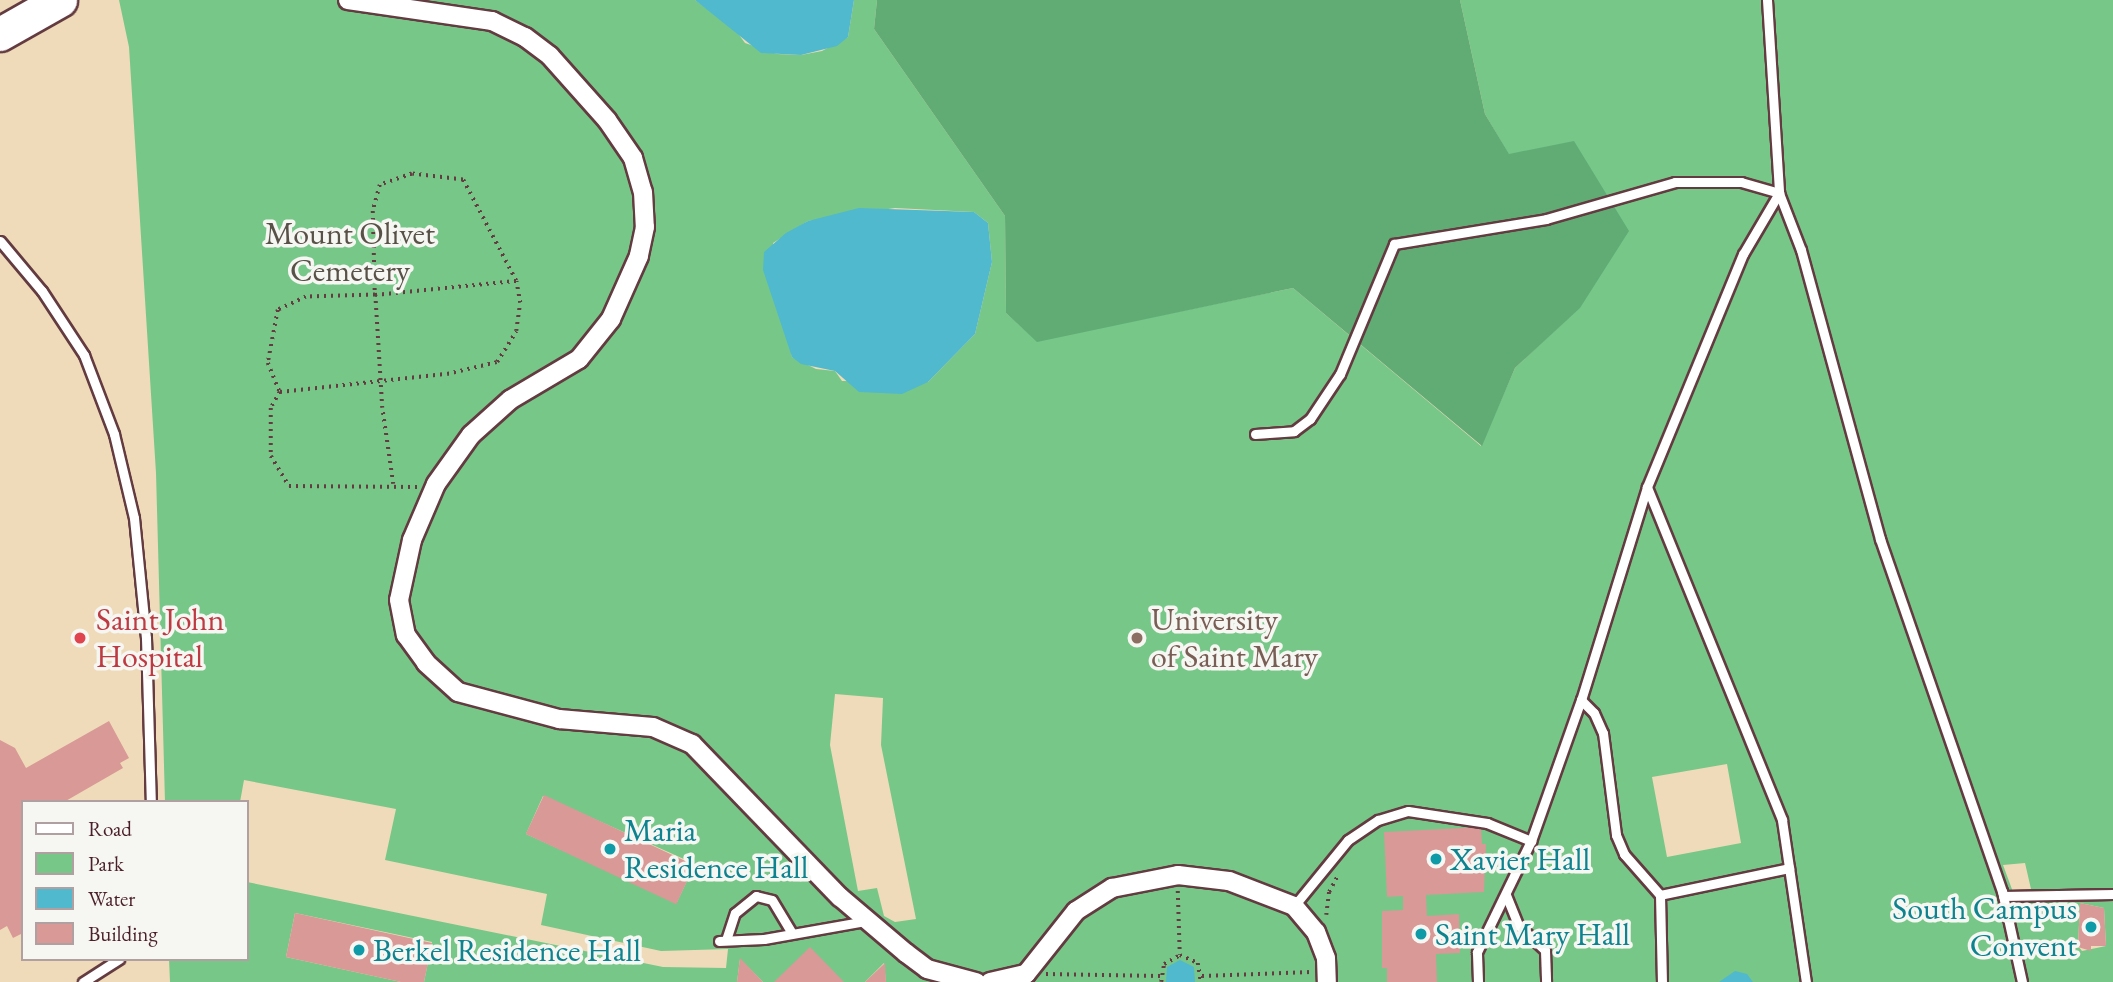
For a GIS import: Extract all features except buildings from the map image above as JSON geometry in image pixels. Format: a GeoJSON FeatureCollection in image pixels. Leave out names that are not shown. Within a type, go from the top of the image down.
{"type":"FeatureCollection","features":[{"type":"Feature","properties":{"kind":"highway"},"geometry":{"type":"LineString","coordinates":[[0,34],[60,0]]}},
{"type":"Feature","properties":{"kind":"street"},"geometry":{"type":"LineString","coordinates":[[348,0],[492,21],[525,37],[550,57],[607,120],[633,158],[643,192],[646,228],[639,256],[611,319],[579,359],[510,400],[471,435],[434,489],[412,540],[399,600],[406,635],[426,663],[458,692],[512,710],[653,727],[692,744],[868,920],[927,969],[976,982]]}},
{"type":"Feature","properties":{"kind":"street"},"geometry":{"type":"LineString","coordinates":[[990,982],[1028,978],[1076,911],[1112,888],[1178,875],[1229,881],[1294,906],[1316,932],[1327,977]]}},
{"type":"Feature","properties":{"kind":"lane"},"geometry":{"type":"LineString","coordinates":[[1767,0],[1779,193],[1801,250],[1880,539],[2003,896],[2022,982]]}},
{"type":"Feature","properties":{"kind":"lane"},"geometry":{"type":"LineString","coordinates":[[1255,434],[1294,431],[1310,419],[1340,373],[1394,244],[1546,219],[1675,182],[1741,182],[1779,193]]}},
{"type":"Feature","properties":{"kind":"lane"},"geometry":{"type":"LineString","coordinates":[[1478,982],[1477,952],[1531,841],[1581,700],[1647,487],[1743,254],[1779,193]]}},
{"type":"Feature","properties":{"kind":"lane"},"geometry":{"type":"LineString","coordinates":[[0,241],[42,291],[84,355],[114,434],[134,518],[146,638],[151,800]]}},
{"type":"Feature","properties":{"kind":"lane"},"geometry":{"type":"LineString","coordinates":[[1647,487],[1782,820],[1807,982]]}},
{"type":"Feature","properties":{"kind":"lane"},"geometry":{"type":"LineString","coordinates":[[1581,700],[1594,713],[1603,733],[1616,835],[1624,854],[1660,895],[1662,982]]}},
{"type":"Feature","properties":{"kind":"lane"},"geometry":{"type":"LineString","coordinates":[[1294,906],[1348,840],[1377,820],[1408,811],[1487,823],[1531,841]]}},
{"type":"Feature","properties":{"kind":"lane"},"geometry":{"type":"LineString","coordinates":[[1660,895],[1789,868]]}},
{"type":"Feature","properties":{"kind":"lane"},"geometry":{"type":"LineString","coordinates":[[1506,893],[1518,925],[1545,950],[1546,982]]}},
{"type":"Feature","properties":{"kind":"lane"},"geometry":{"type":"LineString","coordinates":[[2003,896],[2113,894]]}},
{"type":"Feature","properties":{"kind":"lane"},"geometry":{"type":"LineString","coordinates":[[792,933],[772,900],[756,896],[735,913],[723,941],[792,933],[868,920]]}},
{"type":"Feature","properties":{"kind":"lane"},"geometry":{"type":"LineString","coordinates":[[83,982],[116,961]]}},
{"type":"Feature","properties":{"kind":"path"},"geometry":{"type":"LineString","coordinates":[[280,392],[381,381],[447,374],[497,362],[516,331],[520,303],[516,281],[463,180],[412,174],[380,185],[373,211],[381,381],[393,484]]}},
{"type":"Feature","properties":{"kind":"path"},"geometry":{"type":"LineString","coordinates":[[280,392],[268,363],[278,310],[306,297],[375,295],[516,281]]}},
{"type":"Feature","properties":{"kind":"path"},"geometry":{"type":"LineString","coordinates":[[280,392],[271,408],[271,456],[289,485],[393,484],[434,489]]}},
{"type":"Feature","properties":{"kind":"path"},"geometry":{"type":"LineString","coordinates":[[1178,875],[1180,955]]}},
{"type":"Feature","properties":{"kind":"path"},"geometry":{"type":"LineString","coordinates":[[1161,982],[1160,976],[1168,959],[1180,955],[1198,963],[1201,982]]}},
{"type":"Feature","properties":{"kind":"path"},"geometry":{"type":"LineString","coordinates":[[1028,978],[1160,976]]}},
{"type":"Feature","properties":{"kind":"path"},"geometry":{"type":"LineString","coordinates":[[1202,976],[1327,977]]}},
{"type":"Feature","properties":{"kind":"green space","name":"University of Saint Mary"},"geometry":{"type":"Polygon","coordinates":[[[119,0],[695,0],[734,28],[745,43],[777,54],[801,55],[822,51],[848,37],[854,0],[877,0],[874,29],[1005,216],[1006,313],[1037,341],[1293,288],[1481,446],[1515,368],[1580,307],[1509,155],[1485,114],[1460,0],[2113,0],[2113,982],[886,982],[884,963],[865,982],[763,982],[740,959],[737,982],[424,982],[432,942],[295,913],[286,957],[401,982],[170,982],[169,961],[248,961],[248,882],[663,967],[726,968],[728,949],[661,951],[541,925],[547,894],[385,860],[396,809],[244,780],[240,800],[165,800],[156,473],[129,47],[119,0]],[[895,208],[808,221],[773,243],[792,357],[816,369],[835,371],[842,381],[928,382],[975,334],[992,262],[988,223],[974,212],[895,208]],[[835,694],[830,745],[858,891],[877,888],[884,916],[895,922],[916,919],[881,745],[883,698],[835,694]],[[1727,764],[1652,777],[1667,857],[1741,843],[1727,764]],[[543,796],[526,834],[677,902],[695,864],[543,796]],[[2025,863],[2003,865],[2013,892],[2031,889],[2025,863]],[[2080,903],[2078,946],[2082,951],[2106,946],[2104,908],[2080,903]]]}},
{"type":"Feature","properties":{"kind":"green space"},"geometry":{"type":"Polygon","coordinates":[[[877,0],[1460,0],[1485,114],[1509,154],[1574,141],[1629,231],[1580,308],[1515,368],[1482,446],[1293,288],[1037,342],[1006,313],[1005,216],[874,29],[877,0]]]}},
{"type":"Feature","properties":{"kind":"water"},"geometry":{"type":"Polygon","coordinates":[[[695,0],[854,0],[848,37],[837,46],[801,55],[761,53],[695,0]]]}},
{"type":"Feature","properties":{"kind":"water"},"geometry":{"type":"Polygon","coordinates":[[[859,208],[974,212],[988,223],[992,262],[975,334],[928,382],[902,394],[859,392],[835,371],[801,364],[792,357],[763,270],[764,252],[786,233],[808,221],[859,208]]]}},
{"type":"Feature","properties":{"kind":"water"},"geometry":{"type":"Polygon","coordinates":[[[1180,960],[1194,967],[1195,982],[1166,982],[1167,967],[1180,960]]]}},
{"type":"Feature","properties":{"kind":"water"},"geometry":{"type":"Polygon","coordinates":[[[1735,971],[1747,974],[1753,982],[1719,982],[1735,971]]]}},
{"type":"Feature","properties":{"kind":"place","name":"Saint John Hospital"},"geometry":{"type":"Point","coordinates":[80,638]}},
{"type":"Feature","properties":{"kind":"place","name":"University of Saint Mary"},"geometry":{"type":"Point","coordinates":[1137,638]}},
{"type":"Feature","properties":{"kind":"place","name":"Maria Residence Hall"},"geometry":{"type":"Point","coordinates":[610,849]}},
{"type":"Feature","properties":{"kind":"place","name":"Xavier Hall"},"geometry":{"type":"Point","coordinates":[1436,859]}},
{"type":"Feature","properties":{"kind":"place","name":"South Campus Convent"},"geometry":{"type":"Point","coordinates":[2091,927]}},
{"type":"Feature","properties":{"kind":"place","name":"Saint Mary Hall"},"geometry":{"type":"Point","coordinates":[1421,934]}},
{"type":"Feature","properties":{"kind":"place","name":"Berkel Residence Hall"},"geometry":{"type":"Point","coordinates":[359,950]}},
{"type":"Feature","properties":{"kind":"park label","name":"Mount Olivet Cemetery"},"geometry":{"type":"Point","coordinates":[350,252]}}]}
